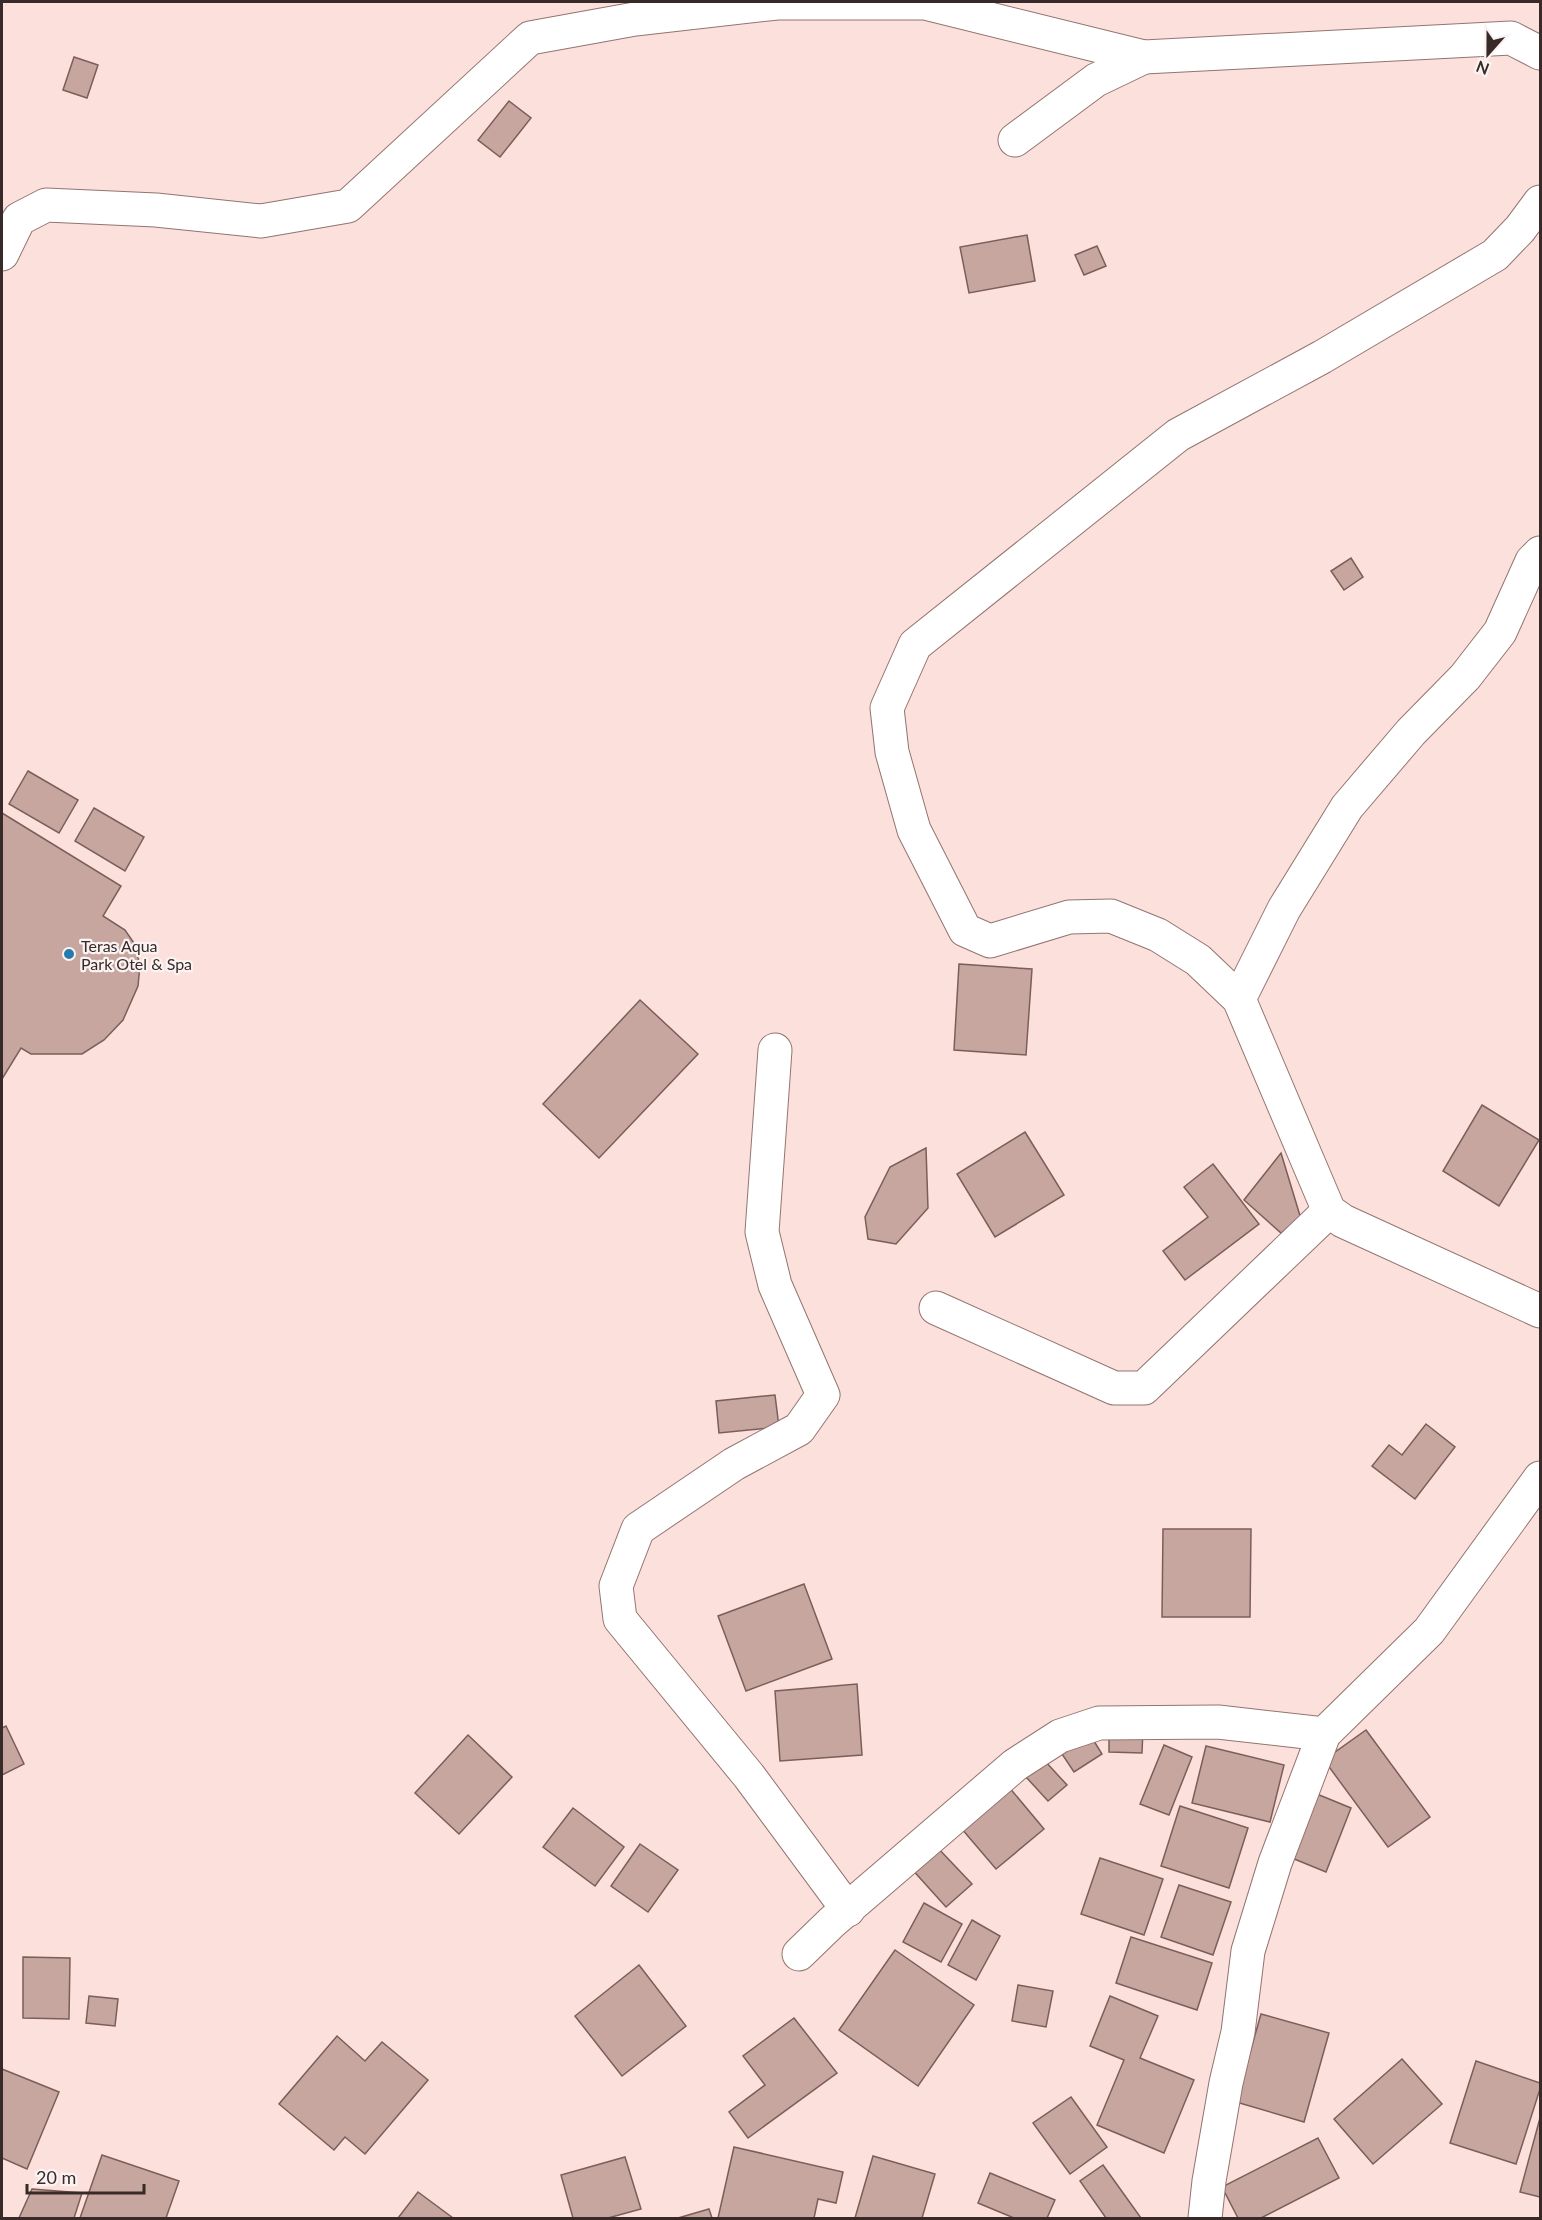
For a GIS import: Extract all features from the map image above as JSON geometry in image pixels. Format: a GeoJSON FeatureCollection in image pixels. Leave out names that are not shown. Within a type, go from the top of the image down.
{"type":"FeatureCollection","features":[{"type":"Feature","properties":{"kind":"street"},"geometry":{"type":"LineString","coordinates":[[2,254],[19,219],[46,205],[156,210],[261,221],[348,206],[530,38],[635,19],[777,3],[925,3],[1144,57],[1510,38],[1540,53]]}},
{"type":"Feature","properties":{"kind":"street"},"geometry":{"type":"LineString","coordinates":[[1015,140],[1096,80],[1144,57]]}},
{"type":"Feature","properties":{"kind":"street"},"geometry":{"type":"LineString","coordinates":[[1540,202],[1520,229],[1495,255],[1322,357],[1178,435],[915,645],[887,708],[892,752],[914,830],[965,930],[990,941],[1069,917],[1111,916],[1158,935],[1198,960],[1239,999],[1329,1210],[1343,1221],[1540,1311]]}},
{"type":"Feature","properties":{"kind":"street"},"geometry":{"type":"LineString","coordinates":[[1239,999],[1284,909],[1347,807],[1411,732],[1465,677],[1500,632],[1532,561],[1540,553]]}},
{"type":"Feature","properties":{"kind":"street"},"geometry":{"type":"LineString","coordinates":[[775,1050],[762,1232],[775,1285],[823,1395],[799,1429],[734,1464],[638,1530],[616,1586],[620,1619],[749,1776],[848,1910]]}},
{"type":"Feature","properties":{"kind":"street"},"geometry":{"type":"LineString","coordinates":[[936,1308],[1114,1388],[1144,1388],[1329,1210]]}},
{"type":"Feature","properties":{"kind":"street"},"geometry":{"type":"LineString","coordinates":[[1205,2218],[1211,2170],[1238,2032],[1248,1951],[1275,1863],[1324,1734],[1429,1631],[1540,1478]]}},
{"type":"Feature","properties":{"kind":"street"},"geometry":{"type":"LineString","coordinates":[[799,1954],[832,1922],[1015,1765],[1060,1736],[1099,1723],[1111,1722],[1218,1722],[1324,1734]]}},
{"type":"Feature","properties":{"kind":"building"},"geometry":{"type":"Polygon","coordinates":[[[74,57],[98,65],[87,98],[63,90],[74,57]]]}},
{"type":"Feature","properties":{"kind":"building"},"geometry":{"type":"Polygon","coordinates":[[[509,101],[531,118],[500,157],[478,140],[509,101]]]}},
{"type":"Feature","properties":{"kind":"building"},"geometry":{"type":"Polygon","coordinates":[[[1027,235],[1035,281],[969,293],[960,247],[1027,235]]]}},
{"type":"Feature","properties":{"kind":"building"},"geometry":{"type":"Polygon","coordinates":[[[1097,246],[1106,266],[1084,275],[1075,255],[1097,246]]]}},
{"type":"Feature","properties":{"kind":"building"},"geometry":{"type":"Polygon","coordinates":[[[1351,558],[1363,577],[1344,590],[1331,571],[1351,558]]]}},
{"type":"Feature","properties":{"kind":"building"},"geometry":{"type":"Polygon","coordinates":[[[28,771],[78,800],[59,833],[9,804],[28,771]]]}},
{"type":"Feature","properties":{"kind":"building"},"geometry":{"type":"Polygon","coordinates":[[[94,808],[144,837],[125,871],[75,841],[94,808]]]}},
{"type":"Feature","properties":{"kind":"building","name":"Teras Aqua Park Otel & Spa"},"geometry":{"type":"Polygon","coordinates":[[[2,813],[121,886],[103,916],[125,930],[134,943],[140,965],[138,986],[123,1020],[104,1040],[82,1054],[31,1054],[21,1048],[2,1079],[2,813]]]}},
{"type":"Feature","properties":{"kind":"building"},"geometry":{"type":"Polygon","coordinates":[[[959,964],[1032,969],[1026,1055],[954,1050],[959,964]]]}},
{"type":"Feature","properties":{"kind":"building"},"geometry":{"type":"Polygon","coordinates":[[[640,1000],[698,1054],[599,1158],[543,1104],[640,1000]]]}},
{"type":"Feature","properties":{"kind":"building"},"geometry":{"type":"Polygon","coordinates":[[[1482,1105],[1539,1140],[1499,1206],[1443,1171],[1482,1105]]]}},
{"type":"Feature","properties":{"kind":"building"},"geometry":{"type":"Polygon","coordinates":[[[1025,1132],[1064,1195],[995,1237],[957,1174],[1025,1132]]]}},
{"type":"Feature","properties":{"kind":"building"},"geometry":{"type":"Polygon","coordinates":[[[926,1148],[928,1208],[896,1244],[868,1239],[865,1217],[890,1167],[926,1148]]]}},
{"type":"Feature","properties":{"kind":"building"},"geometry":{"type":"Polygon","coordinates":[[[1281,1153],[1301,1219],[1281,1233],[1244,1200],[1281,1153]]]}},
{"type":"Feature","properties":{"kind":"building"},"geometry":{"type":"Polygon","coordinates":[[[1213,1164],[1259,1224],[1185,1280],[1163,1251],[1208,1217],[1184,1187],[1213,1164]]]}},
{"type":"Feature","properties":{"kind":"building"},"geometry":{"type":"Polygon","coordinates":[[[775,1395],[779,1427],[719,1433],[716,1401],[775,1395]]]}},
{"type":"Feature","properties":{"kind":"building"},"geometry":{"type":"Polygon","coordinates":[[[1426,1424],[1455,1447],[1415,1499],[1372,1466],[1389,1445],[1402,1455],[1426,1424]]]}},
{"type":"Feature","properties":{"kind":"building"},"geometry":{"type":"Polygon","coordinates":[[[1163,1529],[1251,1529],[1250,1617],[1162,1617],[1163,1529]]]}},
{"type":"Feature","properties":{"kind":"building"},"geometry":{"type":"Polygon","coordinates":[[[804,1584],[832,1659],[746,1691],[718,1616],[804,1584]]]}},
{"type":"Feature","properties":{"kind":"building"},"geometry":{"type":"Polygon","coordinates":[[[857,1684],[862,1755],[780,1761],[775,1691],[857,1684]]]}},
{"type":"Feature","properties":{"kind":"building"},"geometry":{"type":"Polygon","coordinates":[[[6,1726],[24,1764],[2,1775],[2,1728],[6,1726]]]}},
{"type":"Feature","properties":{"kind":"building"},"geometry":{"type":"Polygon","coordinates":[[[1109,1728],[1143,1728],[1142,1753],[1109,1752],[1109,1728]]]}},
{"type":"Feature","properties":{"kind":"building"},"geometry":{"type":"Polygon","coordinates":[[[1366,1730],[1430,1817],[1388,1847],[1324,1760],[1366,1730]]]}},
{"type":"Feature","properties":{"kind":"building"},"geometry":{"type":"Polygon","coordinates":[[[1089,1733],[1102,1754],[1074,1772],[1060,1751],[1089,1733]]]}},
{"type":"Feature","properties":{"kind":"building"},"geometry":{"type":"Polygon","coordinates":[[[468,1735],[512,1777],[459,1834],[415,1793],[468,1735]]]}},
{"type":"Feature","properties":{"kind":"building"},"geometry":{"type":"Polygon","coordinates":[[[1164,1745],[1192,1757],[1169,1815],[1140,1804],[1164,1745]]]}},
{"type":"Feature","properties":{"kind":"building"},"geometry":{"type":"Polygon","coordinates":[[[1206,1746],[1284,1765],[1270,1822],[1192,1803],[1206,1746]]]}},
{"type":"Feature","properties":{"kind":"building"},"geometry":{"type":"Polygon","coordinates":[[[1044,1760],[1067,1785],[1048,1801],[1026,1777],[1044,1760]]]}},
{"type":"Feature","properties":{"kind":"building"},"geometry":{"type":"Polygon","coordinates":[[[998,1774],[1044,1829],[996,1869],[950,1815],[998,1774]]]}},
{"type":"Feature","properties":{"kind":"building"},"geometry":{"type":"Polygon","coordinates":[[[1312,1792],[1351,1808],[1326,1872],[1287,1856],[1312,1792]]]}},
{"type":"Feature","properties":{"kind":"building"},"geometry":{"type":"Polygon","coordinates":[[[1180,1806],[1248,1828],[1229,1888],[1161,1866],[1180,1806]]]}},
{"type":"Feature","properties":{"kind":"building"},"geometry":{"type":"Polygon","coordinates":[[[573,1808],[624,1847],[595,1886],[543,1847],[573,1808]]]}},
{"type":"Feature","properties":{"kind":"building"},"geometry":{"type":"Polygon","coordinates":[[[640,1844],[678,1870],[648,1912],[611,1886],[640,1844]]]}},
{"type":"Feature","properties":{"kind":"building"},"geometry":{"type":"Polygon","coordinates":[[[935,1845],[972,1884],[946,1907],[910,1867],[935,1845]]]}},
{"type":"Feature","properties":{"kind":"building"},"geometry":{"type":"Polygon","coordinates":[[[1100,1858],[1163,1879],[1144,1935],[1081,1914],[1100,1858]]]}},
{"type":"Feature","properties":{"kind":"building"},"geometry":{"type":"Polygon","coordinates":[[[1179,1885],[1231,1902],[1213,1955],[1161,1937],[1179,1885]]]}},
{"type":"Feature","properties":{"kind":"building"},"geometry":{"type":"Polygon","coordinates":[[[924,1903],[962,1924],[941,1962],[903,1942],[924,1903]]]}},
{"type":"Feature","properties":{"kind":"building"},"geometry":{"type":"Polygon","coordinates":[[[972,1920],[1000,1936],[976,1980],[948,1965],[972,1920]]]}},
{"type":"Feature","properties":{"kind":"building"},"geometry":{"type":"Polygon","coordinates":[[[1131,1937],[1212,1963],[1197,2010],[1116,1983],[1131,1937]]]}},
{"type":"Feature","properties":{"kind":"building"},"geometry":{"type":"Polygon","coordinates":[[[895,1950],[974,2005],[918,2086],[839,2030],[895,1950]]]}},
{"type":"Feature","properties":{"kind":"building"},"geometry":{"type":"Polygon","coordinates":[[[23,1957],[70,1958],[69,2019],[23,2018],[23,1957]]]}},
{"type":"Feature","properties":{"kind":"building"},"geometry":{"type":"Polygon","coordinates":[[[639,1965],[686,2026],[622,2076],[575,2016],[639,1965]]]}},
{"type":"Feature","properties":{"kind":"building"},"geometry":{"type":"Polygon","coordinates":[[[1018,1985],[1053,1991],[1046,2027],[1012,2021],[1018,1985]]]}},
{"type":"Feature","properties":{"kind":"building"},"geometry":{"type":"Polygon","coordinates":[[[89,1996],[118,1999],[115,2026],[86,2023],[89,1996]]]}},
{"type":"Feature","properties":{"kind":"building"},"geometry":{"type":"Polygon","coordinates":[[[1110,1996],[1158,2016],[1140,2058],[1194,2080],[1164,2153],[1097,2125],[1124,2060],[1090,2046],[1110,1996]]]}},
{"type":"Feature","properties":{"kind":"building"},"geometry":{"type":"Polygon","coordinates":[[[1261,2014],[1329,2033],[1304,2122],[1236,2102],[1261,2014]]]}},
{"type":"Feature","properties":{"kind":"building"},"geometry":{"type":"Polygon","coordinates":[[[794,2018],[837,2073],[748,2138],[729,2112],[765,2085],[743,2056],[794,2018]]]}},
{"type":"Feature","properties":{"kind":"building"},"geometry":{"type":"Polygon","coordinates":[[[337,2036],[365,2061],[382,2042],[428,2080],[365,2154],[345,2137],[334,2150],[279,2104],[337,2036]]]}},
{"type":"Feature","properties":{"kind":"building"},"geometry":{"type":"Polygon","coordinates":[[[1402,2059],[1442,2104],[1373,2164],[1334,2119],[1402,2059]]]}},
{"type":"Feature","properties":{"kind":"building"},"geometry":{"type":"Polygon","coordinates":[[[1476,2061],[1540,2083],[1516,2164],[1450,2143],[1476,2061]]]}},
{"type":"Feature","properties":{"kind":"building"},"geometry":{"type":"Polygon","coordinates":[[[2,2069],[59,2092],[27,2169],[2,2158],[2,2069]]]}},
{"type":"Feature","properties":{"kind":"building"},"geometry":{"type":"Polygon","coordinates":[[[1071,2097],[1107,2147],[1070,2174],[1033,2123],[1071,2097]]]}},
{"type":"Feature","properties":{"kind":"building"},"geometry":{"type":"Polygon","coordinates":[[[1540,2118],[1540,2197],[1520,2192],[1540,2118]]]}},
{"type":"Feature","properties":{"kind":"building"},"geometry":{"type":"Polygon","coordinates":[[[1318,2138],[1339,2178],[1261,2218],[1238,2218],[1222,2187],[1318,2138]]]}},
{"type":"Feature","properties":{"kind":"building"},"geometry":{"type":"Polygon","coordinates":[[[734,2147],[843,2172],[836,2203],[818,2199],[814,2218],[718,2218],[734,2147]]]}},
{"type":"Feature","properties":{"kind":"building"},"geometry":{"type":"Polygon","coordinates":[[[102,2155],[179,2181],[166,2218],[80,2218],[102,2155]]]}},
{"type":"Feature","properties":{"kind":"building"},"geometry":{"type":"Polygon","coordinates":[[[873,2156],[935,2174],[922,2218],[855,2218],[873,2156]]]}},
{"type":"Feature","properties":{"kind":"building"},"geometry":{"type":"Polygon","coordinates":[[[625,2157],[641,2209],[608,2218],[573,2218],[561,2175],[625,2157]]]}},
{"type":"Feature","properties":{"kind":"building"},"geometry":{"type":"Polygon","coordinates":[[[1103,2165],[1141,2218],[1106,2218],[1080,2181],[1103,2165]]]}},
{"type":"Feature","properties":{"kind":"building"},"geometry":{"type":"Polygon","coordinates":[[[990,2173],[1055,2200],[1047,2218],[1014,2218],[978,2203],[990,2173]]]}},
{"type":"Feature","properties":{"kind":"building"},"geometry":{"type":"Polygon","coordinates":[[[32,2189],[82,2193],[74,2218],[19,2218],[32,2189]]]}},
{"type":"Feature","properties":{"kind":"building"},"geometry":{"type":"Polygon","coordinates":[[[418,2192],[453,2218],[398,2218],[418,2192]]]}},
{"type":"Feature","properties":{"kind":"building"},"geometry":{"type":"Polygon","coordinates":[[[709,2209],[712,2218],[678,2218],[709,2209]]]}},
{"type":"Feature","properties":{"kind":"place","name":"Teras Aqua Park Otel & Spa"},"geometry":{"type":"Point","coordinates":[69,954]}}]}
